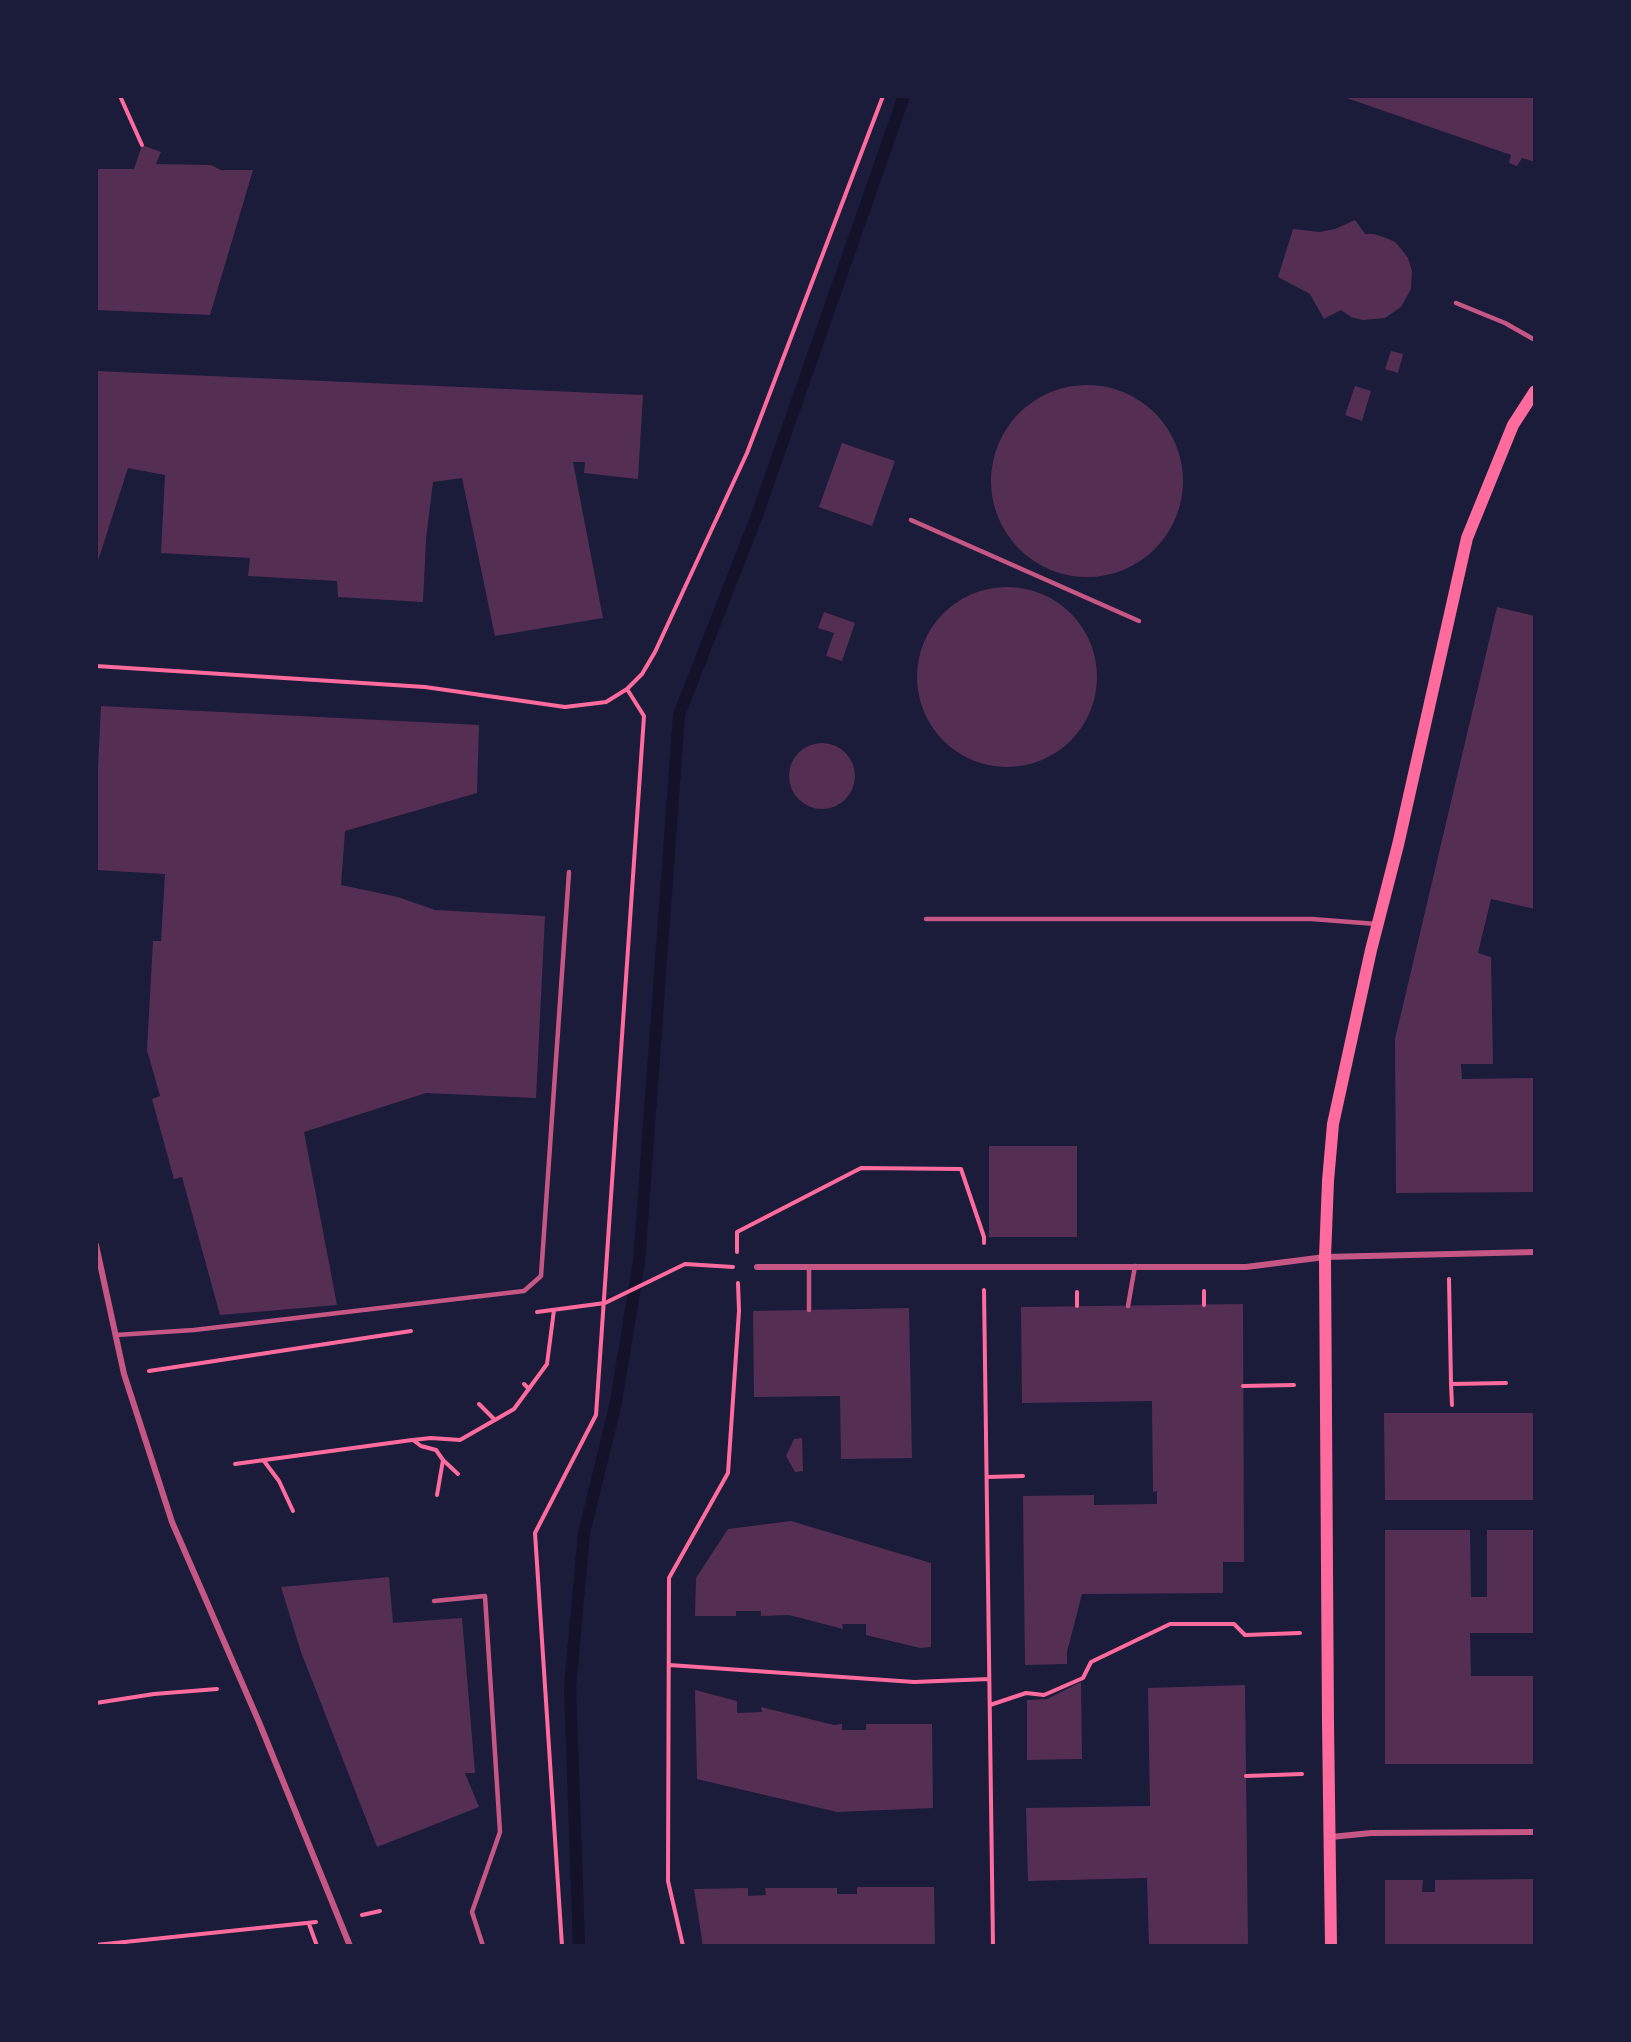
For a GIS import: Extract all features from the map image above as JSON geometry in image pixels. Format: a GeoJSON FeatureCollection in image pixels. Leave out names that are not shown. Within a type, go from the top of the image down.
{"type":"FeatureCollection","features":[{"type":"Feature","properties":{"kind":"main road"},"geometry":{"type":"LineString","coordinates":[[1331,1946],[1325,1257],[1333,1124],[1467,538],[1513,424],[1535,391]]}},
{"type":"Feature","properties":{"kind":"street"},"geometry":{"type":"LineString","coordinates":[[96,1245],[124,1374],[172,1522],[244,1687],[350,1946]]}},
{"type":"Feature","properties":{"kind":"street"},"geometry":{"type":"LineString","coordinates":[[757,1267],[1246,1267],[1325,1257],[1535,1252]]}},
{"type":"Feature","properties":{"kind":"street"},"geometry":{"type":"LineString","coordinates":[[1331,1837],[1371,1833],[1535,1832]]}},
{"type":"Feature","properties":{"kind":"lane"},"geometry":{"type":"LineString","coordinates":[[1456,303],[1505,323],[1535,340]]}},
{"type":"Feature","properties":{"kind":"lane"},"geometry":{"type":"LineString","coordinates":[[911,520],[1139,621]]}},
{"type":"Feature","properties":{"kind":"lane"},"geometry":{"type":"LineString","coordinates":[[116,1335],[194,1330],[524,1291],[540,1276],[569,872]]}},
{"type":"Feature","properties":{"kind":"lane"},"geometry":{"type":"LineString","coordinates":[[926,919],[1312,919],[1378,924]]}},
{"type":"Feature","properties":{"kind":"lane"},"geometry":{"type":"LineString","coordinates":[[1128,1306],[1135,1266]]}},
{"type":"Feature","properties":{"kind":"lane"},"geometry":{"type":"LineString","coordinates":[[809,1267],[809,1310]]}},
{"type":"Feature","properties":{"kind":"lane"},"geometry":{"type":"LineString","coordinates":[[434,1601],[484,1596],[500,1832],[472,1912],[483,1946]]}},
{"type":"Feature","properties":{"kind":"path"},"geometry":{"type":"LineString","coordinates":[[120,96],[142,145]]}},
{"type":"Feature","properties":{"kind":"path"},"geometry":{"type":"LineString","coordinates":[[96,666],[425,687],[564,707],[606,702],[627,689],[642,674],[655,652],[747,453],[883,96]]}},
{"type":"Feature","properties":{"kind":"path"},"geometry":{"type":"LineString","coordinates":[[562,1946],[535,1533],[596,1415],[644,716],[627,689]]}},
{"type":"Feature","properties":{"kind":"path"},"geometry":{"type":"LineString","coordinates":[[683,1946],[668,1881],[669,1578],[728,1473],[739,1311],[737,1232],[861,1168],[961,1169],[984,1237],[993,1946]]}},
{"type":"Feature","properties":{"kind":"path"},"geometry":{"type":"LineString","coordinates":[[1449,1255],[1452,1405]]}},
{"type":"Feature","properties":{"kind":"path"},"geometry":{"type":"LineString","coordinates":[[531,1313],[605,1303],[685,1264],[757,1267]]}},
{"type":"Feature","properties":{"kind":"path"},"geometry":{"type":"LineString","coordinates":[[235,1464],[412,1440],[431,1438],[460,1440],[515,1411],[547,1364],[554,1310]]}},
{"type":"Feature","properties":{"kind":"path"},"geometry":{"type":"LineString","coordinates":[[124,1374],[416,1331]]}},
{"type":"Feature","properties":{"kind":"path"},"geometry":{"type":"LineString","coordinates":[[1451,1384],[1506,1383]]}},
{"type":"Feature","properties":{"kind":"path"},"geometry":{"type":"LineString","coordinates":[[524,1384],[529,1389]]}},
{"type":"Feature","properties":{"kind":"path"},"geometry":{"type":"LineString","coordinates":[[1243,1386],[1294,1385]]}},
{"type":"Feature","properties":{"kind":"path"},"geometry":{"type":"LineString","coordinates":[[478,1404],[495,1420]]}},
{"type":"Feature","properties":{"kind":"path"},"geometry":{"type":"LineString","coordinates":[[412,1440],[421,1446],[436,1450],[458,1474]]}},
{"type":"Feature","properties":{"kind":"path"},"geometry":{"type":"LineString","coordinates":[[437,1495],[443,1460]]}},
{"type":"Feature","properties":{"kind":"path"},"geometry":{"type":"LineString","coordinates":[[264,1461],[279,1481],[292,1512]]}},
{"type":"Feature","properties":{"kind":"path"},"geometry":{"type":"LineString","coordinates":[[987,1477],[1023,1476]]}},
{"type":"Feature","properties":{"kind":"path"},"geometry":{"type":"LineString","coordinates":[[990,1705],[1026,1694],[1044,1695],[1083,1678],[1091,1662],[1170,1624],[1234,1624],[1245,1635],[1285,1634]]}},
{"type":"Feature","properties":{"kind":"path"},"geometry":{"type":"LineString","coordinates":[[669,1665],[914,1682],[989,1679]]}},
{"type":"Feature","properties":{"kind":"path"},"geometry":{"type":"LineString","coordinates":[[96,1703],[244,1687]]}},
{"type":"Feature","properties":{"kind":"path"},"geometry":{"type":"LineString","coordinates":[[1246,1776],[1286,1775]]}},
{"type":"Feature","properties":{"kind":"path"},"geometry":{"type":"LineString","coordinates":[[96,1946],[309,1924],[317,1946]]}},
{"type":"Feature","properties":{"kind":"building"},"geometry":{"type":"Polygon","coordinates":[[[1341,96],[1535,96],[1535,162],[1522,158],[1517,166],[1509,163],[1511,155],[1341,96]]]}},
{"type":"Feature","properties":{"kind":"building"},"geometry":{"type":"Polygon","coordinates":[[[142,145],[161,152],[156,164],[211,165],[221,170],[253,170],[210,315],[96,310],[96,169],[134,169],[142,145]]]}},
{"type":"Feature","properties":{"kind":"building"},"geometry":{"type":"Polygon","coordinates":[[[1355,220],[1365,234],[1386,238],[1395,242],[1402,250],[1408,258],[1412,271],[1411,289],[1401,307],[1385,318],[1363,320],[1351,317],[1341,310],[1324,319],[1310,294],[1278,277],[1293,229],[1320,232],[1335,229],[1355,220]]]}},
{"type":"Feature","properties":{"kind":"building"},"geometry":{"type":"Polygon","coordinates":[[[1391,351],[1403,354],[1398,373],[1385,369],[1391,351]]]}},
{"type":"Feature","properties":{"kind":"building"},"geometry":{"type":"Polygon","coordinates":[[[96,371],[643,395],[638,479],[584,473],[585,462],[573,462],[603,618],[495,636],[462,478],[433,482],[426,539],[423,602],[338,597],[337,581],[248,576],[250,558],[161,553],[165,475],[128,468],[96,567],[96,371]]]}},
{"type":"Feature","properties":{"kind":"building"},"geometry":{"type":"Polygon","coordinates":[[[1087,385],[1106,387],[1124,393],[1155,413],[1175,444],[1181,462],[1183,481],[1181,500],[1175,518],[1155,549],[1124,569],[1106,575],[1087,577],[1068,575],[1050,569],[1019,549],[999,518],[993,500],[991,481],[993,462],[999,444],[1019,413],[1050,393],[1068,387],[1087,385]]]}},
{"type":"Feature","properties":{"kind":"building"},"geometry":{"type":"Polygon","coordinates":[[[1355,386],[1371,391],[1362,421],[1345,415],[1355,386]]]}},
{"type":"Feature","properties":{"kind":"building"},"geometry":{"type":"Polygon","coordinates":[[[842,443],[895,461],[872,526],[819,507],[842,443]]]}},
{"type":"Feature","properties":{"kind":"building"},"geometry":{"type":"Polygon","coordinates":[[[1007,587],[1041,594],[1057,602],[1070,614],[1082,627],[1090,643],[1097,677],[1090,711],[1082,727],[1070,740],[1057,752],[1041,760],[1007,767],[973,760],[957,752],[944,740],[932,727],[924,711],[917,677],[924,643],[932,627],[944,614],[957,602],[973,594],[1007,587]]]}},
{"type":"Feature","properties":{"kind":"building"},"geometry":{"type":"Polygon","coordinates":[[[1497,607],[1535,616],[1535,909],[1491,899],[1478,953],[1491,957],[1493,1064],[1461,1064],[1462,1079],[1535,1078],[1535,1192],[1396,1193],[1395,1039],[1497,607]]]}},
{"type":"Feature","properties":{"kind":"building"},"geometry":{"type":"Polygon","coordinates":[[[824,612],[855,623],[842,661],[826,656],[834,633],[818,628],[824,612]]]}},
{"type":"Feature","properties":{"kind":"building"},"geometry":{"type":"Polygon","coordinates":[[[101,706],[479,725],[477,793],[345,831],[341,885],[398,897],[435,910],[545,916],[536,1098],[426,1093],[304,1132],[337,1305],[220,1315],[182,1177],[174,1179],[152,1099],[160,1096],[147,1050],[153,941],[161,941],[165,874],[96,870],[96,808],[101,706]]]}},
{"type":"Feature","properties":{"kind":"building"},"geometry":{"type":"Polygon","coordinates":[[[822,743],[835,746],[845,753],[852,763],[855,776],[852,789],[845,799],[835,806],[822,809],[809,806],[799,799],[792,789],[789,776],[792,763],[799,753],[809,746],[822,743]]]}},
{"type":"Feature","properties":{"kind":"building"},"geometry":{"type":"Polygon","coordinates":[[[989,1146],[1077,1146],[1077,1237],[989,1237],[989,1146]]]}},
{"type":"Feature","properties":{"kind":"building"},"geometry":{"type":"Polygon","coordinates":[[[1243,1304],[1244,1562],[1223,1562],[1223,1593],[1082,1594],[1067,1652],[1067,1664],[1025,1665],[1023,1496],[1094,1495],[1094,1505],[1157,1504],[1157,1491],[1153,1492],[1152,1401],[1022,1403],[1021,1307],[1243,1304]]]}},
{"type":"Feature","properties":{"kind":"building"},"geometry":{"type":"Polygon","coordinates":[[[909,1308],[912,1458],[841,1459],[840,1396],[754,1397],[753,1311],[909,1308]]]}},
{"type":"Feature","properties":{"kind":"building"},"geometry":{"type":"Polygon","coordinates":[[[1384,1413],[1535,1413],[1535,1500],[1385,1500],[1384,1413]]]}},
{"type":"Feature","properties":{"kind":"building"},"geometry":{"type":"Polygon","coordinates":[[[802,1438],[803,1471],[795,1472],[786,1456],[794,1439],[802,1438]]]}},
{"type":"Feature","properties":{"kind":"building"},"geometry":{"type":"Polygon","coordinates":[[[791,1521],[931,1563],[931,1647],[920,1648],[866,1635],[866,1624],[842,1624],[843,1629],[789,1615],[761,1616],[761,1611],[736,1611],[736,1616],[695,1616],[696,1578],[728,1529],[791,1521]]]}},
{"type":"Feature","properties":{"kind":"building"},"geometry":{"type":"Polygon","coordinates":[[[1385,1530],[1470,1530],[1471,1597],[1487,1597],[1487,1530],[1535,1530],[1535,1633],[1470,1633],[1471,1676],[1535,1676],[1535,1764],[1385,1764],[1385,1530]]]}},
{"type":"Feature","properties":{"kind":"building"},"geometry":{"type":"Polygon","coordinates":[[[389,1577],[393,1623],[462,1618],[475,1773],[465,1773],[479,1807],[377,1847],[301,1652],[281,1587],[389,1577]]]}},
{"type":"Feature","properties":{"kind":"building"},"geometry":{"type":"Polygon","coordinates":[[[1081,1682],[1082,1759],[1027,1760],[1027,1700],[1047,1699],[1081,1682]]]}},
{"type":"Feature","properties":{"kind":"building"},"geometry":{"type":"Polygon","coordinates":[[[1245,1685],[1248,1946],[1149,1946],[1147,1878],[1028,1881],[1026,1808],[1150,1806],[1148,1688],[1245,1685]]]}},
{"type":"Feature","properties":{"kind":"building"},"geometry":{"type":"Polygon","coordinates":[[[695,1690],[737,1701],[737,1713],[762,1712],[761,1707],[834,1725],[842,1724],[842,1730],[866,1730],[866,1724],[932,1724],[933,1808],[837,1812],[697,1779],[695,1690]]]}},
{"type":"Feature","properties":{"kind":"building"},"geometry":{"type":"Polygon","coordinates":[[[1535,1879],[1535,1946],[1385,1946],[1385,1880],[1423,1880],[1422,1892],[1435,1892],[1435,1880],[1535,1879]]]}},
{"type":"Feature","properties":{"kind":"building"},"geometry":{"type":"Polygon","coordinates":[[[857,1887],[934,1887],[935,1946],[837,1944],[837,1946],[703,1946],[694,1889],[748,1888],[748,1896],[766,1895],[765,1888],[837,1888],[837,1894],[857,1894],[857,1887]]]}},
{"type":"Feature","properties":{"kind":"waterway"},"geometry":{"type":"LineString","coordinates":[[579,1946],[570,1687],[584,1533],[615,1407],[639,1262],[679,715],[756,518],[904,96]]}}]}
